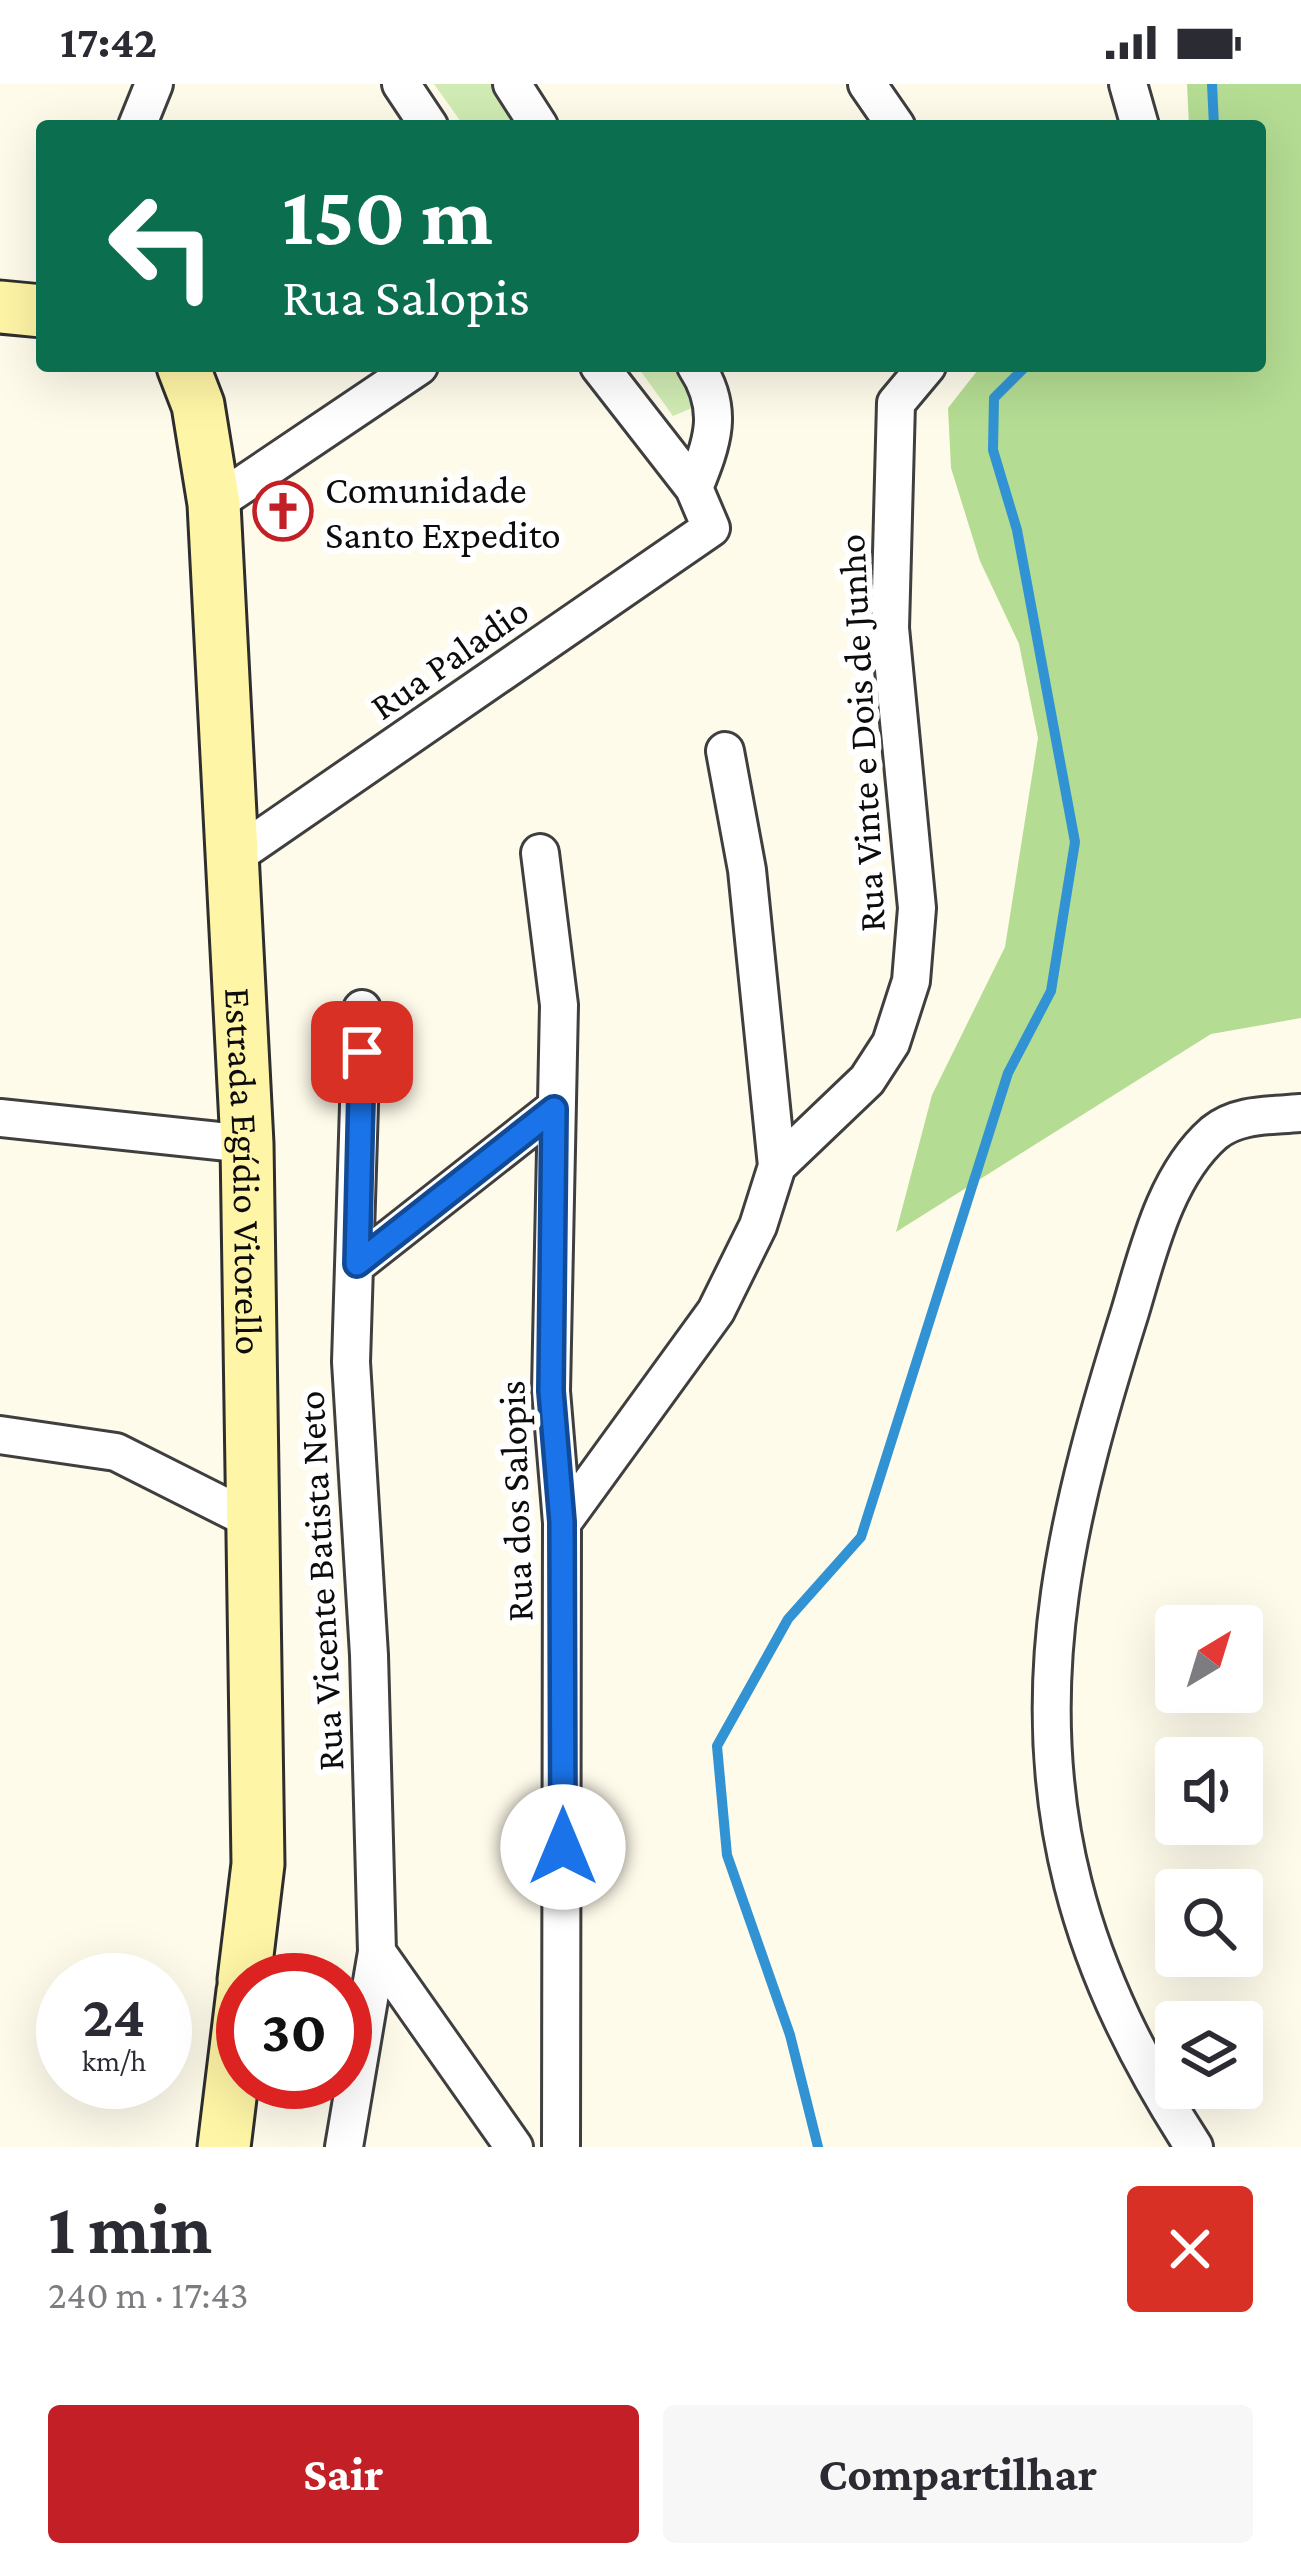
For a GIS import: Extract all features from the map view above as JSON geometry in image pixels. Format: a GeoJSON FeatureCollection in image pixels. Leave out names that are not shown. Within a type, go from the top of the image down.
{"type":"FeatureCollection","features":[{"type":"Feature","properties":{"kind":"street"},"geometry":{"type":"LineString","coordinates":[[139,120],[154,84]]}},
{"type":"Feature","properties":{"kind":"street"},"geometry":{"type":"LineString","coordinates":[[400,84],[425,120]]}},
{"type":"Feature","properties":{"kind":"street"},"geometry":{"type":"LineString","coordinates":[[512,84],[535,120]]}},
{"type":"Feature","properties":{"kind":"street"},"geometry":{"type":"LineString","coordinates":[[867,84],[892,120]]}},
{"type":"Feature","properties":{"kind":"street"},"geometry":{"type":"LineString","coordinates":[[1128,84],[1137,120]]}},
{"type":"Feature","properties":{"kind":"street"},"geometry":{"type":"LineString","coordinates":[[0,307],[36,310]]}},
{"type":"Feature","properties":{"kind":"street","name":"Estrada Egídio Vitorello"},"geometry":{"type":"LineString","coordinates":[[185,372],[198,405],[214,504],[247,1144],[258,1864],[247,1953]]}},
{"type":"Feature","properties":{"kind":"street"},"geometry":{"type":"LineString","coordinates":[[214,504],[410,372]]}},
{"type":"Feature","properties":{"kind":"street"},"geometry":{"type":"LineString","coordinates":[[604,372],[694,488]]}},
{"type":"Feature","properties":{"kind":"street"},"geometry":{"type":"LineString","coordinates":[[694,488],[716,433],[712,398],[699,372]]}},
{"type":"Feature","properties":{"kind":"street","name":"Rua Vinte e Dois de Junho"},"geometry":{"type":"LineString","coordinates":[[562,1522],[716,1311],[758,1226],[777,1166],[867,1080],[891,1042],[911,981],[917,908],[890,628],[896,403],[922,372]]}},
{"type":"Feature","properties":{"kind":"street","name":"Rua Paladio"},"geometry":{"type":"LineString","coordinates":[[235,856],[711,528],[694,488]]}},
{"type":"Feature","properties":{"kind":"street"},"geometry":{"type":"LineString","coordinates":[[724,751],[747,871],[777,1166]]}},
{"type":"Feature","properties":{"kind":"street","name":"Rua dos Salopis"},"geometry":{"type":"LineString","coordinates":[[540,853],[559,1005],[551,1391],[562,1522],[561,2147]]}},
{"type":"Feature","properties":{"kind":"street","name":"Rua Vicente Batista Neto"},"geometry":{"type":"LineString","coordinates":[[344,2147],[377,1952],[369,1655],[351,1362],[362,1009]]}},
{"type":"Feature","properties":{"kind":"street"},"geometry":{"type":"LineString","coordinates":[[357,1264],[554,1109]]}},
{"type":"Feature","properties":{"kind":"street"},"geometry":{"type":"LineString","coordinates":[[1194,2147],[1132,2045],[1099,1968],[1072,1883],[1055,1756],[1055,1622],[1081,1470],[1154,1234],[1177,1185],[1193,1154],[1228,1123],[1301,1113]]}},
{"type":"Feature","properties":{"kind":"street"},"geometry":{"type":"LineString","coordinates":[[0,1118],[247,1144]]}},
{"type":"Feature","properties":{"kind":"street"},"geometry":{"type":"LineString","coordinates":[[0,1435],[116,1452],[255,1522]]}},
{"type":"Feature","properties":{"kind":"street"},"geometry":{"type":"LineString","coordinates":[[377,1952],[514,2147]]}},
{"type":"Feature","properties":{"kind":"street"},"geometry":{"type":"LineString","coordinates":[[224,2147],[229,2109]]}},
{"type":"Feature","properties":{"kind":"green space"},"geometry":{"type":"Polygon","coordinates":[[[434,84],[497,84],[521,120],[460,120],[434,84]]]}},
{"type":"Feature","properties":{"kind":"green space"},"geometry":{"type":"Polygon","coordinates":[[[1187,84],[1301,84],[1301,1018],[1211,1034],[896,1232],[932,1095],[1005,947],[1038,738],[1019,644],[980,561],[951,468],[948,408],[976,372],[1266,372],[1266,120],[1189,120],[1187,84]]]}},
{"type":"Feature","properties":{"kind":"green space"},"geometry":{"type":"Polygon","coordinates":[[[641,372],[687,372],[704,403],[673,416],[641,372]]]}},
{"type":"Feature","properties":{"kind":"waterway"},"geometry":{"type":"LineString","coordinates":[[1212,84],[1214,120]]}},
{"type":"Feature","properties":{"kind":"waterway"},"geometry":{"type":"LineString","coordinates":[[818,2147],[790,2035],[727,1855],[717,1746],[788,1619],[861,1537],[1008,1073],[1051,991],[1075,842],[1017,530],[993,450],[994,398],[1020,372]]}},
{"type":"Feature","properties":{"kind":"place","name":"Comunidade Santo Expedito"},"geometry":{"type":"Point","coordinates":[283,511]}},
{"type":"Feature","properties":{"kind":"route"},"geometry":{"type":"LineString","coordinates":[[362,1052],[357,1264],[554,1109],[551,1391],[562,1522],[563,1847]]}}]}
